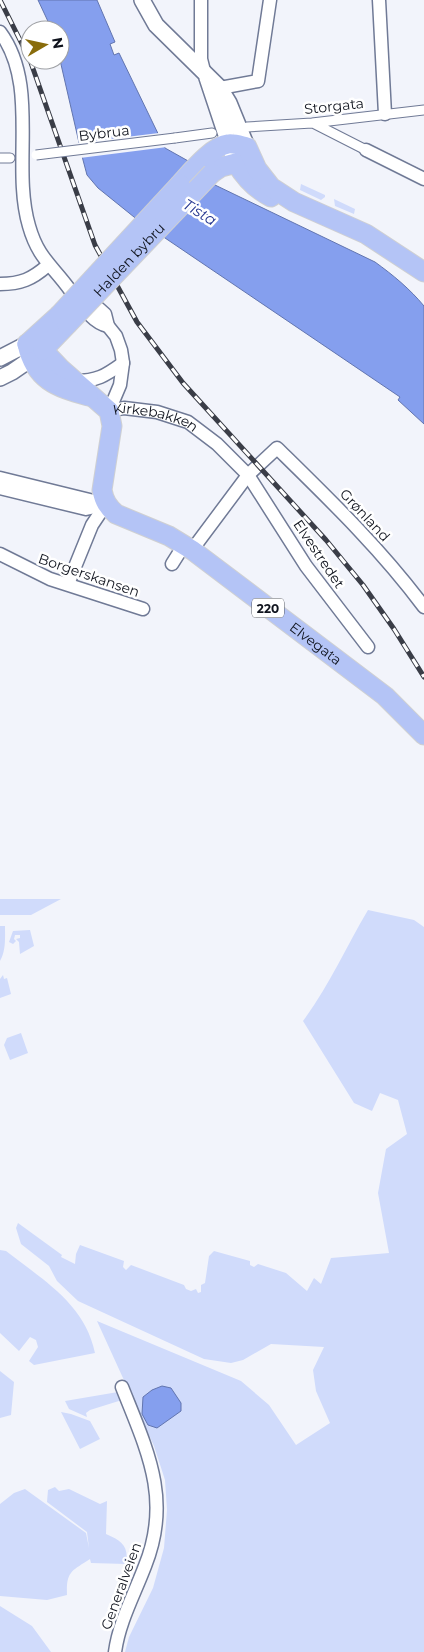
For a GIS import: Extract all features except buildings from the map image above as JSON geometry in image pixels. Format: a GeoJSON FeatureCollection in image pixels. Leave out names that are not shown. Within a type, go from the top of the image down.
{"type":"FeatureCollection","features":[{"type":"Feature","properties":{"kind":"main road"},"geometry":{"type":"LineString","coordinates":[[229,143],[247,147],[270,187],[294,202],[366,234],[424,272]]}},
{"type":"Feature","properties":{"kind":"main road","name":"Halden bybru"},"geometry":{"type":"LineString","coordinates":[[34,351],[206,168],[220,146],[229,143]]}},
{"type":"Feature","properties":{"kind":"main road"},"geometry":{"type":"LineString","coordinates":[[206,168],[236,163],[243,176],[265,194],[276,199],[294,202]]}},
{"type":"Feature","properties":{"kind":"main road"},"geometry":{"type":"LineString","coordinates":[[406,260],[424,280]]}},
{"type":"Feature","properties":{"kind":"main road"},"geometry":{"type":"LineString","coordinates":[[34,351],[75,381],[109,411]]}},
{"type":"Feature","properties":{"kind":"main road"},"geometry":{"type":"LineString","coordinates":[[34,351],[35,368],[46,378],[67,390],[93,398]]}},
{"type":"Feature","properties":{"kind":"main road","name":"Kirkebakken"},"geometry":{"type":"LineString","coordinates":[[106,504],[103,498],[102,482],[112,426],[109,411]]}},
{"type":"Feature","properties":{"kind":"main road","name":"Elvegata"},"geometry":{"type":"LineString","coordinates":[[106,504],[116,514],[188,548],[386,696],[422,732]]}},
{"type":"Feature","properties":{"kind":"street"},"geometry":{"type":"LineString","coordinates":[[142,0],[156,25],[220,88],[229,103],[247,147],[236,163]]}},
{"type":"Feature","properties":{"kind":"street"},"geometry":{"type":"LineString","coordinates":[[201,0],[201,59],[236,163]]}},
{"type":"Feature","properties":{"kind":"street"},"geometry":{"type":"LineString","coordinates":[[220,88],[258,82],[270,0]]}},
{"type":"Feature","properties":{"kind":"street"},"geometry":{"type":"LineString","coordinates":[[379,0],[385,114]]}},
{"type":"Feature","properties":{"kind":"street"},"geometry":{"type":"LineString","coordinates":[[0,32],[10,45],[18,65],[26,210],[29,226],[38,251],[47,266],[65,283],[90,299],[105,314],[108,326],[116,336],[121,350],[123,363],[120,385],[109,411]]}},
{"type":"Feature","properties":{"kind":"street","name":"Storgata"},"geometry":{"type":"LineString","coordinates":[[247,127],[312,123],[424,110]]}},
{"type":"Feature","properties":{"kind":"street"},"geometry":{"type":"LineString","coordinates":[[312,123],[424,179]]}},
{"type":"Feature","properties":{"kind":"street","name":"Bybrua"},"geometry":{"type":"LineString","coordinates":[[33,155],[212,133]]}},
{"type":"Feature","properties":{"kind":"street"},"geometry":{"type":"LineString","coordinates":[[0,284],[23,282],[35,276],[47,266]]}},
{"type":"Feature","properties":{"kind":"street"},"geometry":{"type":"LineString","coordinates":[[0,358],[34,351]]}},
{"type":"Feature","properties":{"kind":"street"},"geometry":{"type":"LineString","coordinates":[[0,378],[12,372],[34,351]]}},
{"type":"Feature","properties":{"kind":"street"},"geometry":{"type":"LineString","coordinates":[[75,381],[93,381],[123,363]]}},
{"type":"Feature","properties":{"kind":"street","name":"Kirkebakken"},"geometry":{"type":"LineString","coordinates":[[109,411],[124,408],[157,412],[188,422],[216,444],[248,474]]}},
{"type":"Feature","properties":{"kind":"street","name":"Grønland"},"geometry":{"type":"LineString","coordinates":[[248,474],[277,448],[354,523],[402,578],[424,607]]}},
{"type":"Feature","properties":{"kind":"street"},"geometry":{"type":"LineString","coordinates":[[172,564],[188,548],[248,474]]}},
{"type":"Feature","properties":{"kind":"street","name":"Elvestredet"},"geometry":{"type":"LineString","coordinates":[[248,474],[306,566],[368,648]]}},
{"type":"Feature","properties":{"kind":"street"},"geometry":{"type":"LineString","coordinates":[[0,478],[106,504]]}},
{"type":"Feature","properties":{"kind":"street"},"geometry":{"type":"LineString","coordinates":[[0,488],[86,509],[106,504]]}},
{"type":"Feature","properties":{"kind":"street"},"geometry":{"type":"LineString","coordinates":[[68,584],[95,520],[106,504]]}},
{"type":"Feature","properties":{"kind":"street","name":"Borgerskansen"},"geometry":{"type":"LineString","coordinates":[[0,554],[50,579],[143,609]]}},
{"type":"Feature","properties":{"kind":"street","name":"Generalveien"},"geometry":{"type":"LineString","coordinates":[[115,1652],[117,1633],[146,1564],[155,1535],[158,1512],[157,1486],[149,1455],[122,1387]]}},
{"type":"Feature","properties":{"kind":"shaded area"},"geometry":{"type":"Polygon","coordinates":[[[301,184],[325,195],[325,197],[321,200],[300,190],[301,184]]]}},
{"type":"Feature","properties":{"kind":"shaded area"},"geometry":{"type":"Polygon","coordinates":[[[334,199],[355,209],[354,214],[335,206],[334,199]]]}},
{"type":"Feature","properties":{"kind":"shaded area"},"geometry":{"type":"Polygon","coordinates":[[[0,899],[61,899],[31,915],[0,915],[0,899]]]}},
{"type":"Feature","properties":{"kind":"shaded area"},"geometry":{"type":"Polygon","coordinates":[[[368,910],[414,920],[424,927],[424,1652],[125,1652],[129,1637],[153,1588],[164,1548],[167,1510],[165,1480],[154,1446],[97,1321],[241,1381],[269,1405],[296,1445],[330,1423],[316,1391],[313,1370],[324,1347],[271,1344],[243,1360],[231,1363],[204,1359],[78,1301],[57,1281],[49,1266],[21,1244],[16,1228],[18,1223],[62,1255],[61,1257],[75,1264],[76,1254],[80,1245],[124,1261],[123,1267],[126,1270],[131,1265],[184,1285],[186,1289],[191,1291],[196,1289],[198,1293],[201,1292],[201,1285],[205,1283],[209,1256],[214,1251],[250,1261],[250,1265],[254,1267],[258,1264],[286,1273],[307,1291],[314,1278],[321,1284],[331,1258],[389,1253],[378,1193],[386,1149],[407,1134],[398,1100],[380,1093],[372,1111],[354,1103],[303,1021],[329,980],[368,910]]]}},
{"type":"Feature","properties":{"kind":"shaded area"},"geometry":{"type":"Polygon","coordinates":[[[0,926],[5,926],[5,935],[4,949],[0,961],[0,926]]]}},
{"type":"Feature","properties":{"kind":"shaded area"},"geometry":{"type":"Polygon","coordinates":[[[30,930],[34,946],[20,954],[19,942],[16,939],[20,938],[20,935],[15,935],[14,939],[16,941],[13,944],[9,942],[13,931],[30,930]]]}},
{"type":"Feature","properties":{"kind":"shaded area"},"geometry":{"type":"Polygon","coordinates":[[[3,975],[4,979],[7,978],[11,994],[0,998],[0,979],[3,975]]]}},
{"type":"Feature","properties":{"kind":"shaded area"},"geometry":{"type":"Polygon","coordinates":[[[21,1033],[28,1053],[10,1060],[4,1045],[7,1038],[21,1033]]]}},
{"type":"Feature","properties":{"kind":"shaded area"},"geometry":{"type":"Polygon","coordinates":[[[0,1250],[6,1251],[61,1295],[82,1320],[90,1336],[95,1353],[34,1365],[29,1361],[38,1347],[36,1340],[30,1337],[19,1351],[0,1333],[0,1250]]]}},
{"type":"Feature","properties":{"kind":"shaded area"},"geometry":{"type":"Polygon","coordinates":[[[0,1371],[14,1382],[11,1415],[0,1418],[0,1371]]]}},
{"type":"Feature","properties":{"kind":"shaded area"},"geometry":{"type":"Polygon","coordinates":[[[118,1392],[122,1400],[90,1410],[86,1413],[87,1417],[69,1409],[65,1401],[118,1392]]]}},
{"type":"Feature","properties":{"kind":"shaded area"},"geometry":{"type":"Polygon","coordinates":[[[61,1412],[90,1421],[100,1439],[80,1449],[61,1412]]]}},
{"type":"Feature","properties":{"kind":"shaded area"},"geometry":{"type":"Polygon","coordinates":[[[55,1487],[59,1491],[69,1489],[100,1504],[107,1501],[106,1534],[116,1539],[125,1548],[126,1564],[91,1563],[90,1559],[71,1572],[67,1595],[47,1600],[0,1596],[0,1504],[14,1493],[25,1489],[86,1533],[89,1548],[87,1532],[47,1502],[48,1490],[55,1487]]]}},
{"type":"Feature","properties":{"kind":"shaded area"},"geometry":{"type":"Polygon","coordinates":[[[0,1606],[32,1626],[51,1652],[0,1652],[0,1606]]]}},
{"type":"Feature","properties":{"kind":"water","name":"Tista"},"geometry":{"type":"Polygon","coordinates":[[[38,0],[97,0],[115,42],[110,44],[114,55],[119,53],[165,148],[190,162],[215,185],[375,262],[401,282],[419,300],[424,306],[424,424],[398,400],[400,397],[134,217],[98,188],[87,175],[62,70],[70,70],[70,20],[47,20],[38,0]]]}},
{"type":"Feature","properties":{"kind":"water"},"geometry":{"type":"Polygon","coordinates":[[[162,1386],[171,1388],[181,1403],[181,1411],[157,1428],[148,1425],[142,1414],[143,1397],[152,1390],[162,1386]]]}},
{"type":"Feature","properties":{"kind":"pier"},"geometry":{"type":"Polygon","coordinates":[[[159,133],[167,147],[80,158],[77,143],[159,133]]]}},
{"type":"Feature","properties":{"kind":"railway"},"geometry":{"type":"LineString","coordinates":[[0,0],[20,40]]}},
{"type":"Feature","properties":{"kind":"railway"},"geometry":{"type":"LineString","coordinates":[[34,70],[95,245],[137,322],[183,383],[326,540],[363,585],[394,629],[424,677]]}}]}
